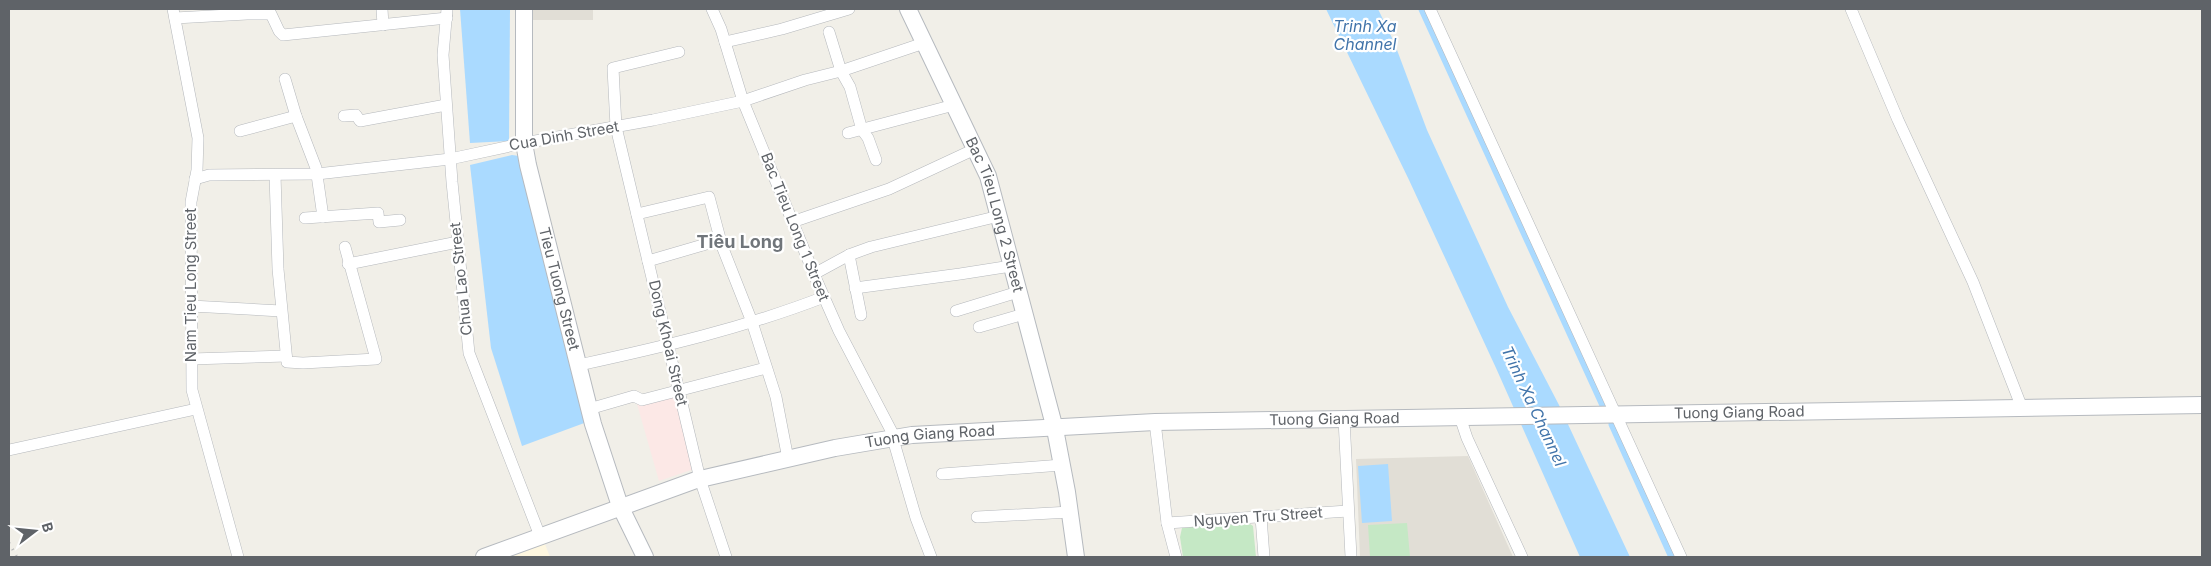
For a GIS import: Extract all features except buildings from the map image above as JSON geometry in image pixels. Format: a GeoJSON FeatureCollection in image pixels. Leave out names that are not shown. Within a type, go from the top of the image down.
{"type":"FeatureCollection","features":[{"type":"Feature","properties":{"kind":"main road","name":"Tieu Tuong Street"},"geometry":{"type":"LineString","coordinates":[[524,9],[524,142],[589,409],[620,506],[645,557]]}},
{"type":"Feature","properties":{"kind":"main road","name":"Bac Tieu Long 2 Street"},"geometry":{"type":"LineString","coordinates":[[908,9],[988,176],[1055,429],[1076,557]]}},
{"type":"Feature","properties":{"kind":"main road","name":"Tuong Giang Road"},"geometry":{"type":"LineString","coordinates":[[484,557],[620,506],[700,480],[835,448],[912,436],[1155,422],[2202,405]]}},
{"type":"Feature","properties":{"kind":"street"},"geometry":{"type":"LineString","coordinates":[[382,9],[383,25]]}},
{"type":"Feature","properties":{"kind":"street","name":"Bac Tieu Long 1 Street"},"geometry":{"type":"LineString","coordinates":[[712,9],[725,42],[743,101],[814,274],[839,332],[894,438],[916,518],[931,557]]}},
{"type":"Feature","properties":{"kind":"street"},"geometry":{"type":"LineString","coordinates":[[725,42],[782,29],[849,9]]}},
{"type":"Feature","properties":{"kind":"street"},"geometry":{"type":"LineString","coordinates":[[1430,9],[1681,557]]}},
{"type":"Feature","properties":{"kind":"street"},"geometry":{"type":"LineString","coordinates":[[1851,9],[1898,120],[1974,282],[2022,408]]}},
{"type":"Feature","properties":{"kind":"street"},"geometry":{"type":"LineString","coordinates":[[174,13],[247,14],[270,12],[278,32],[283,35],[383,25],[447,13]]}},
{"type":"Feature","properties":{"kind":"street","name":"Nam Tieu Long Street"},"geometry":{"type":"LineString","coordinates":[[174,13],[198,138],[191,202],[192,390],[238,557]]}},
{"type":"Feature","properties":{"kind":"street","name":"Chua Lao Street"},"geometry":{"type":"LineString","coordinates":[[447,13],[443,55],[446,105],[469,353],[540,536]]}},
{"type":"Feature","properties":{"kind":"street"},"geometry":{"type":"LineString","coordinates":[[829,32],[842,71],[850,87],[862,130],[868,138],[876,160]]}},
{"type":"Feature","properties":{"kind":"street","name":"Cua Dinh Street"},"geometry":{"type":"LineString","coordinates":[[195,179],[209,175],[317,174],[450,159],[524,142],[616,127],[743,101],[806,80],[842,71],[924,43]]}},
{"type":"Feature","properties":{"kind":"street","name":"Dong Khoai Street"},"geometry":{"type":"LineString","coordinates":[[679,52],[613,68],[616,127],[700,480],[726,557]]}},
{"type":"Feature","properties":{"kind":"street"},"geometry":{"type":"LineString","coordinates":[[285,79],[317,174],[323,217]]}},
{"type":"Feature","properties":{"kind":"street"},"geometry":{"type":"LineString","coordinates":[[344,116],[356,115],[360,121],[446,105]]}},
{"type":"Feature","properties":{"kind":"street"},"geometry":{"type":"LineString","coordinates":[[848,134],[954,105]]}},
{"type":"Feature","properties":{"kind":"street"},"geometry":{"type":"LineString","coordinates":[[240,131],[296,116]]}},
{"type":"Feature","properties":{"kind":"street"},"geometry":{"type":"LineString","coordinates":[[792,222],[889,189],[975,149]]}},
{"type":"Feature","properties":{"kind":"street"},"geometry":{"type":"LineString","coordinates":[[275,175],[278,269],[287,362],[303,363],[376,359],[348,264],[345,247]]}},
{"type":"Feature","properties":{"kind":"street"},"geometry":{"type":"LineString","coordinates":[[637,214],[709,197],[720,240],[752,322],[779,410],[788,459]]}},
{"type":"Feature","properties":{"kind":"street"},"geometry":{"type":"LineString","coordinates":[[306,218],[378,213],[379,222],[400,220]]}},
{"type":"Feature","properties":{"kind":"street"},"geometry":{"type":"LineString","coordinates":[[814,274],[849,255],[872,247],[999,216]]}},
{"type":"Feature","properties":{"kind":"street"},"geometry":{"type":"LineString","coordinates":[[648,261],[720,240]]}},
{"type":"Feature","properties":{"kind":"street"},"geometry":{"type":"LineString","coordinates":[[348,264],[458,242]]}},
{"type":"Feature","properties":{"kind":"street"},"geometry":{"type":"LineString","coordinates":[[849,255],[860,315]]}},
{"type":"Feature","properties":{"kind":"street"},"geometry":{"type":"LineString","coordinates":[[855,288],[1011,266]]}},
{"type":"Feature","properties":{"kind":"street"},"geometry":{"type":"LineString","coordinates":[[956,312],[1018,292]]}},
{"type":"Feature","properties":{"kind":"street"},"geometry":{"type":"LineString","coordinates":[[579,365],[669,346],[773,316],[824,297]]}},
{"type":"Feature","properties":{"kind":"street"},"geometry":{"type":"LineString","coordinates":[[191,306],[281,311]]}},
{"type":"Feature","properties":{"kind":"street"},"geometry":{"type":"LineString","coordinates":[[979,327],[1024,314]]}},
{"type":"Feature","properties":{"kind":"street"},"geometry":{"type":"LineString","coordinates":[[191,359],[286,356]]}},
{"type":"Feature","properties":{"kind":"street"},"geometry":{"type":"LineString","coordinates":[[589,409],[634,396],[642,400],[766,368]]}},
{"type":"Feature","properties":{"kind":"street"},"geometry":{"type":"LineString","coordinates":[[9,450],[196,409]]}},
{"type":"Feature","properties":{"kind":"street"},"geometry":{"type":"LineString","coordinates":[[1460,417],[1467,438],[1522,557]]}},
{"type":"Feature","properties":{"kind":"street"},"geometry":{"type":"LineString","coordinates":[[1344,419],[1351,557]]}},
{"type":"Feature","properties":{"kind":"street"},"geometry":{"type":"LineString","coordinates":[[1155,422],[1168,523],[1176,557]]}},
{"type":"Feature","properties":{"kind":"street"},"geometry":{"type":"LineString","coordinates":[[942,474],[1062,465]]}},
{"type":"Feature","properties":{"kind":"street","name":"Nguyen Tru Street"},"geometry":{"type":"LineString","coordinates":[[1168,523],[1348,511]]}},
{"type":"Feature","properties":{"kind":"street"},"geometry":{"type":"LineString","coordinates":[[977,517],[1070,512]]}},
{"type":"Feature","properties":{"kind":"street"},"geometry":{"type":"LineString","coordinates":[[1261,517],[1264,557]]}},
{"type":"Feature","properties":{"kind":"shaded area"},"geometry":{"type":"Polygon","coordinates":[[[532,9],[593,9],[593,20],[532,20],[532,9]]]}},
{"type":"Feature","properties":{"kind":"shaded area"},"geometry":{"type":"Polygon","coordinates":[[[679,394],[694,469],[659,481],[637,404],[679,394]]]}},
{"type":"Feature","properties":{"kind":"shaded area"},"geometry":{"type":"Polygon","coordinates":[[[1468,456],[1513,557],[1360,557],[1356,459],[1468,456]]]}},
{"type":"Feature","properties":{"kind":"shaded area"},"geometry":{"type":"Polygon","coordinates":[[[545,544],[550,557],[511,557],[545,544]]]}},
{"type":"Feature","properties":{"kind":"green space"},"geometry":{"type":"Polygon","coordinates":[[[1247,522],[1253,526],[1256,557],[1183,557],[1180,537],[1182,528],[1247,522]]]}},
{"type":"Feature","properties":{"kind":"green space"},"geometry":{"type":"Polygon","coordinates":[[[1407,523],[1410,557],[1370,557],[1368,525],[1407,523]]]}},
{"type":"Feature","properties":{"kind":"water"},"geometry":{"type":"Polygon","coordinates":[[[460,9],[510,9],[509,141],[470,143],[460,9]]]}},
{"type":"Feature","properties":{"kind":"water","name":"Trinh Xa Channel"},"geometry":{"type":"Polygon","coordinates":[[[1326,9],[1378,9],[1394,42],[1427,130],[1508,307],[1559,405],[1630,557],[1580,557],[1496,368],[1409,180],[1326,9]]]}},
{"type":"Feature","properties":{"kind":"water"},"geometry":{"type":"Polygon","coordinates":[[[512,155],[519,156],[587,422],[522,446],[491,348],[470,165],[512,155]]]}},
{"type":"Feature","properties":{"kind":"water"},"geometry":{"type":"Polygon","coordinates":[[[1388,464],[1392,521],[1362,523],[1358,466],[1388,464]]]}},
{"type":"Feature","properties":{"kind":"waterway"},"geometry":{"type":"LineString","coordinates":[[1424,9],[1605,405]]}},
{"type":"Feature","properties":{"kind":"waterway"},"geometry":{"type":"LineString","coordinates":[[1614,424],[1674,557]]}},
{"type":"Feature","properties":{"kind":"railway"},"geometry":{"type":"LineString","coordinates":[[9,543],[17,557]]}},
{"type":"Feature","properties":{"kind":"district","name":"Tiêu Long"},"geometry":{"type":"Point","coordinates":[740,242]}}]}
